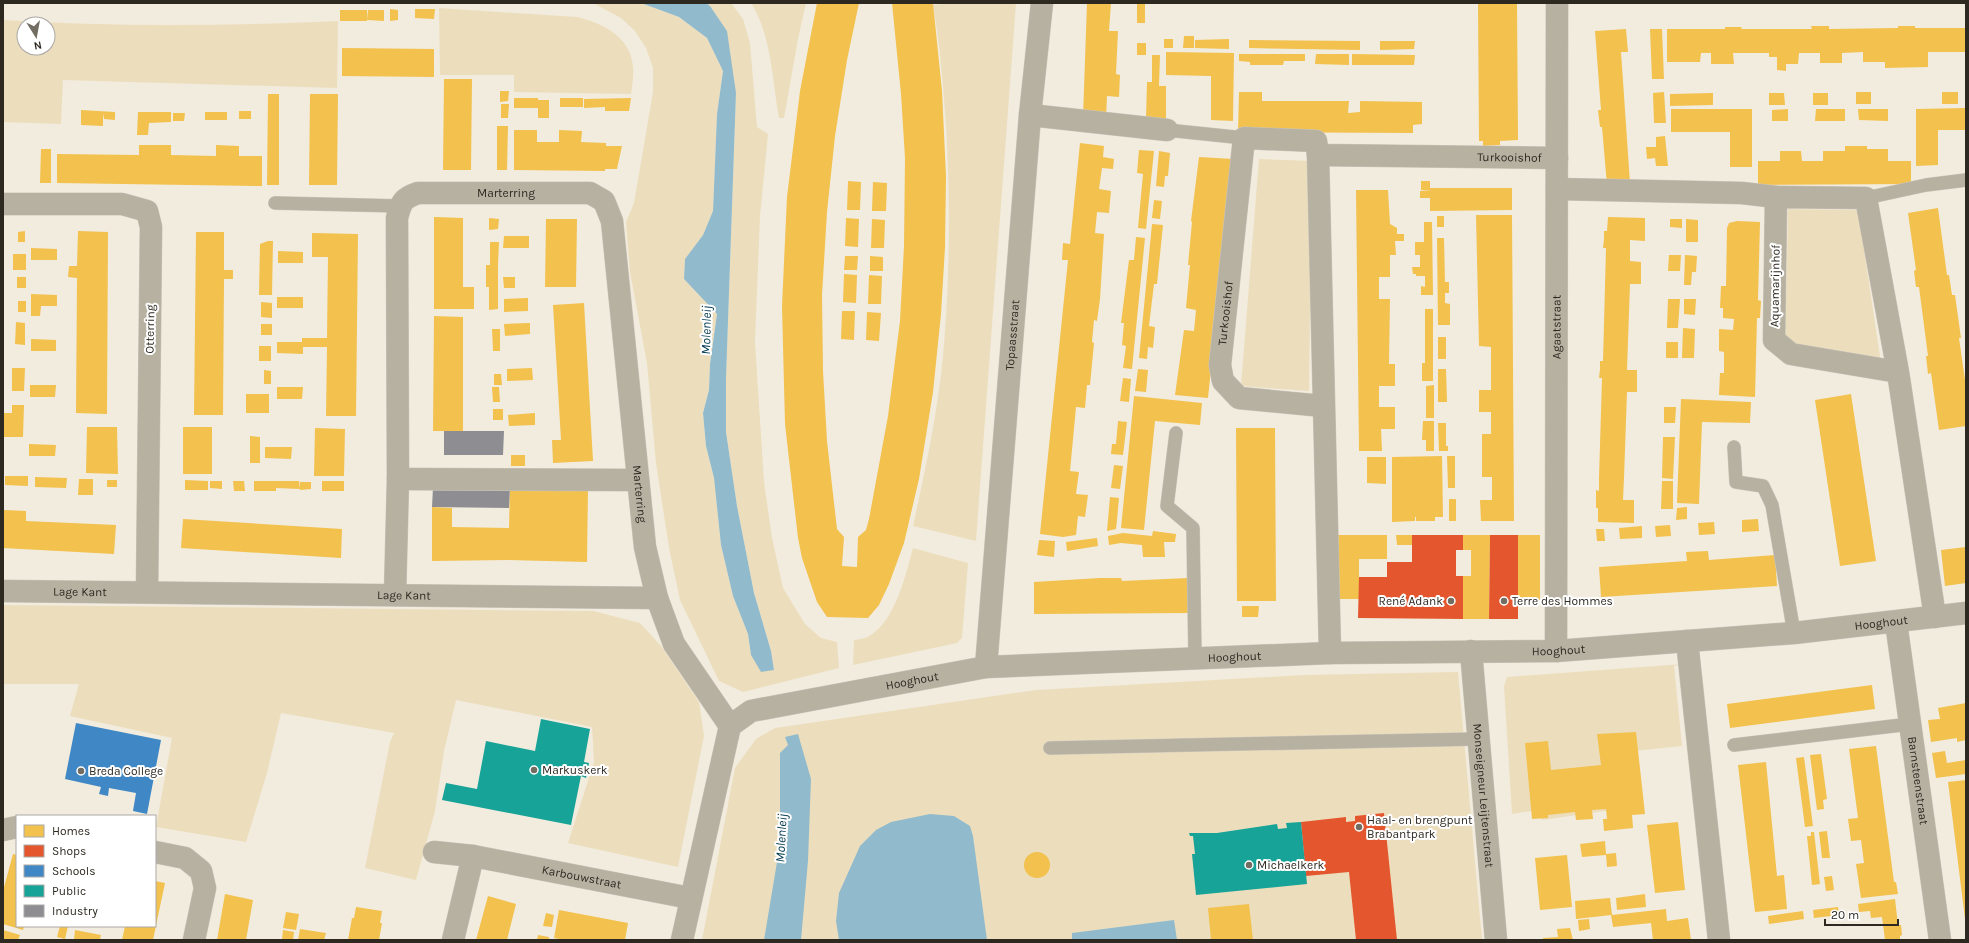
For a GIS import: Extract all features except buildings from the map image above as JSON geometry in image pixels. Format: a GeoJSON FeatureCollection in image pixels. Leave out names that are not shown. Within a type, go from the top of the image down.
{"type":"FeatureCollection","features":[{"type":"Feature","properties":{"kind":"street","name":"Topaasstraat"},"geometry":{"type":"LineString","coordinates":[[986,667],[1030,115],[1042,3]]}},
{"type":"Feature","properties":{"kind":"street","name":"Agaatstraat"},"geometry":{"type":"LineString","coordinates":[[1556,651],[1557,3]]}},
{"type":"Feature","properties":{"kind":"street"},"geometry":{"type":"LineString","coordinates":[[1030,115],[1167,130]]}},
{"type":"Feature","properties":{"kind":"street"},"geometry":{"type":"LineString","coordinates":[[1244,138],[1316,141],[1318,155],[1330,653]]}},
{"type":"Feature","properties":{"kind":"street","name":"Turkooishof"},"geometry":{"type":"LineString","coordinates":[[1244,138],[1220,365],[1223,380],[1239,398],[1323,406]]}},
{"type":"Feature","properties":{"kind":"street","name":"Turkooishof"},"geometry":{"type":"LineString","coordinates":[[1318,155],[1557,158]]}},
{"type":"Feature","properties":{"kind":"street"},"geometry":{"type":"LineString","coordinates":[[1557,189],[1742,193],[1776,197],[1866,198],[1898,372],[1935,617]]}},
{"type":"Feature","properties":{"kind":"street","name":"Marterring"},"geometry":{"type":"LineString","coordinates":[[400,206],[406,197],[418,193],[434,192],[590,192],[604,201],[612,221],[645,547],[657,598]]}},
{"type":"Feature","properties":{"kind":"street","name":"Aquamarijnhof"},"geometry":{"type":"LineString","coordinates":[[1776,197],[1774,340],[1791,354],[1898,372]]}},
{"type":"Feature","properties":{"kind":"street","name":"Otterring"},"geometry":{"type":"LineString","coordinates":[[3,204],[122,204],[147,211],[151,227],[146,592]]}},
{"type":"Feature","properties":{"kind":"street"},"geometry":{"type":"LineString","coordinates":[[395,595],[398,479],[397,218],[400,206]]}},
{"type":"Feature","properties":{"kind":"street"},"geometry":{"type":"LineString","coordinates":[[398,479],[638,480]]}},
{"type":"Feature","properties":{"kind":"street","name":"Lage Kant"},"geometry":{"type":"LineString","coordinates":[[3,591],[657,598]]}},
{"type":"Feature","properties":{"kind":"street"},"geometry":{"type":"LineString","coordinates":[[657,598],[674,644],[730,726],[690,898],[682,940]]}},
{"type":"Feature","properties":{"kind":"street","name":"Hooghout"},"geometry":{"type":"LineString","coordinates":[[730,726],[751,711],[986,667],[1330,653],[1556,651],[1794,633],[1966,614]]}},
{"type":"Feature","properties":{"kind":"street","name":"Barnsteenstraat"},"geometry":{"type":"LineString","coordinates":[[1896,622],[1940,940]]}},
{"type":"Feature","properties":{"kind":"street"},"geometry":{"type":"LineString","coordinates":[[1687,641],[1719,940]]}},
{"type":"Feature","properties":{"kind":"street","name":"Monseigneur Leijtenstraat"},"geometry":{"type":"LineString","coordinates":[[1471,651],[1496,940]]}},
{"type":"Feature","properties":{"kind":"street"},"geometry":{"type":"LineString","coordinates":[[3,830],[16,827]]}},
{"type":"Feature","properties":{"kind":"street"},"geometry":{"type":"LineString","coordinates":[[156,852],[185,858],[201,870],[205,888],[194,940]]}},
{"type":"Feature","properties":{"kind":"street","name":"Karbouwstraat"},"geometry":{"type":"LineString","coordinates":[[434,852],[473,856],[690,898]]}},
{"type":"Feature","properties":{"kind":"street"},"geometry":{"type":"LineString","coordinates":[[453,940],[473,856]]}},
{"type":"Feature","properties":{"kind":"lane"},"geometry":{"type":"LineString","coordinates":[[1167,130],[1244,138]]}},
{"type":"Feature","properties":{"kind":"lane"},"geometry":{"type":"LineString","coordinates":[[1866,198],[1926,185],[1966,180]]}},
{"type":"Feature","properties":{"kind":"lane"},"geometry":{"type":"LineString","coordinates":[[276,203],[400,206]]}},
{"type":"Feature","properties":{"kind":"lane"},"geometry":{"type":"LineString","coordinates":[[1176,433],[1167,506],[1193,528],[1195,658]]}},
{"type":"Feature","properties":{"kind":"lane"},"geometry":{"type":"LineString","coordinates":[[1734,447],[1736,482],[1763,486],[1772,505],[1794,633]]}},
{"type":"Feature","properties":{"kind":"lane"},"geometry":{"type":"LineString","coordinates":[[1734,745],[1910,724]]}},
{"type":"Feature","properties":{"kind":"lane"},"geometry":{"type":"LineString","coordinates":[[1050,748],[1478,739]]}},
{"type":"Feature","properties":{"kind":"shaded area"},"geometry":{"type":"Polygon","coordinates":[[[593,3],[641,3],[679,17],[707,38],[723,71],[717,114],[713,211],[703,235],[685,259],[684,279],[717,314],[710,364],[709,390],[703,413],[706,446],[714,478],[721,545],[733,596],[748,634],[751,655],[774,670],[771,651],[754,593],[737,506],[726,432],[726,379],[736,93],[710,6],[706,3],[731,3],[743,19],[750,43],[757,127],[768,134],[760,216],[755,342],[764,482],[772,538],[783,588],[805,624],[821,638],[837,642],[839,668],[743,692],[719,681],[680,600],[669,548],[656,463],[647,363],[630,272],[626,222],[634,203],[653,92],[653,68],[646,48],[635,31],[621,18],[593,3]]]}},
{"type":"Feature","properties":{"kind":"shaded area"},"geometry":{"type":"Polygon","coordinates":[[[751,3],[806,3],[784,118],[779,118],[767,44],[758,16],[751,3]]]}},
{"type":"Feature","properties":{"kind":"shaded area"},"geometry":{"type":"Polygon","coordinates":[[[949,3],[1016,3],[976,541],[913,526],[937,405],[947,305],[949,203],[946,125],[938,35],[933,5],[949,3]]]}},
{"type":"Feature","properties":{"kind":"shaded area"},"geometry":{"type":"Polygon","coordinates":[[[439,8],[577,17],[596,23],[614,33],[627,47],[631,56],[633,67],[631,94],[514,92],[514,75],[440,75],[439,8]]]}},
{"type":"Feature","properties":{"kind":"shaded area"},"geometry":{"type":"Polygon","coordinates":[[[3,20],[16,21],[16,56],[56,56],[56,23],[170,25],[338,21],[337,88],[63,80],[61,124],[3,122],[3,20]]]}},
{"type":"Feature","properties":{"kind":"shaded area"},"geometry":{"type":"Polygon","coordinates":[[[1259,159],[1312,161],[1309,391],[1241,386],[1259,159]]]}},
{"type":"Feature","properties":{"kind":"shaded area"},"geometry":{"type":"Polygon","coordinates":[[[1788,209],[1858,210],[1881,363],[1785,346],[1788,209]]]}},
{"type":"Feature","properties":{"kind":"shaded area"},"geometry":{"type":"Polygon","coordinates":[[[913,548],[968,563],[962,638],[957,643],[853,665],[854,640],[869,636],[886,620],[893,609],[903,584],[913,548]]]}},
{"type":"Feature","properties":{"kind":"shaded area"},"geometry":{"type":"Polygon","coordinates":[[[3,605],[593,611],[640,623],[661,646],[699,702],[704,736],[678,867],[568,843],[594,762],[592,727],[456,700],[444,751],[435,811],[416,880],[365,868],[390,742],[394,733],[281,713],[267,773],[246,842],[156,827],[172,738],[70,716],[79,684],[3,684],[3,605]]]}},
{"type":"Feature","properties":{"kind":"shaded area"},"geometry":{"type":"Polygon","coordinates":[[[1683,664],[1674,666],[1682,746],[1635,751],[1640,806],[1542,820],[1538,810],[1512,814],[1504,686],[1507,677],[1683,664]]]}},
{"type":"Feature","properties":{"kind":"shaded area"},"geometry":{"type":"Polygon","coordinates":[[[1458,672],[1482,940],[702,940],[735,768],[756,739],[775,728],[1036,690],[1305,675],[1458,672]]]}},
{"type":"Feature","properties":{"kind":"water"},"geometry":{"type":"Polygon","coordinates":[[[641,3],[706,3],[710,6],[727,31],[736,93],[726,379],[726,432],[737,506],[754,593],[771,651],[774,670],[761,672],[751,655],[748,634],[733,596],[721,545],[714,478],[706,446],[703,413],[709,390],[710,364],[717,314],[684,279],[685,259],[703,235],[713,211],[717,114],[723,71],[707,38],[679,17],[641,3]]]}},
{"type":"Feature","properties":{"kind":"water","name":"Molenleij"},"geometry":{"type":"Polygon","coordinates":[[[798,734],[811,779],[808,861],[801,940],[764,940],[777,862],[780,825],[780,753],[788,745],[785,737],[798,734]]]}},
{"type":"Feature","properties":{"kind":"water"},"geometry":{"type":"Polygon","coordinates":[[[930,814],[954,816],[970,826],[973,836],[987,940],[839,940],[836,921],[839,893],[860,846],[876,830],[891,822],[930,814]]]}},
{"type":"Feature","properties":{"kind":"water"},"geometry":{"type":"Polygon","coordinates":[[[1174,920],[1177,940],[1072,940],[1072,933],[1174,920]]]}},
{"type":"Feature","properties":{"kind":"place","name":"René Adank"},"geometry":{"type":"Point","coordinates":[1451,601]}},
{"type":"Feature","properties":{"kind":"place","name":"Terre des Hommes"},"geometry":{"type":"Point","coordinates":[1504,601]}},
{"type":"Feature","properties":{"kind":"place","name":"Markuskerk"},"geometry":{"type":"Point","coordinates":[534,770]}},
{"type":"Feature","properties":{"kind":"place","name":"Breda College"},"geometry":{"type":"Point","coordinates":[81,771]}},
{"type":"Feature","properties":{"kind":"place","name":"Haal- en brengpunt Brabantpark"},"geometry":{"type":"Point","coordinates":[1359,827]}},
{"type":"Feature","properties":{"kind":"place","name":"Michaelkerk"},"geometry":{"type":"Point","coordinates":[1249,865]}}]}
